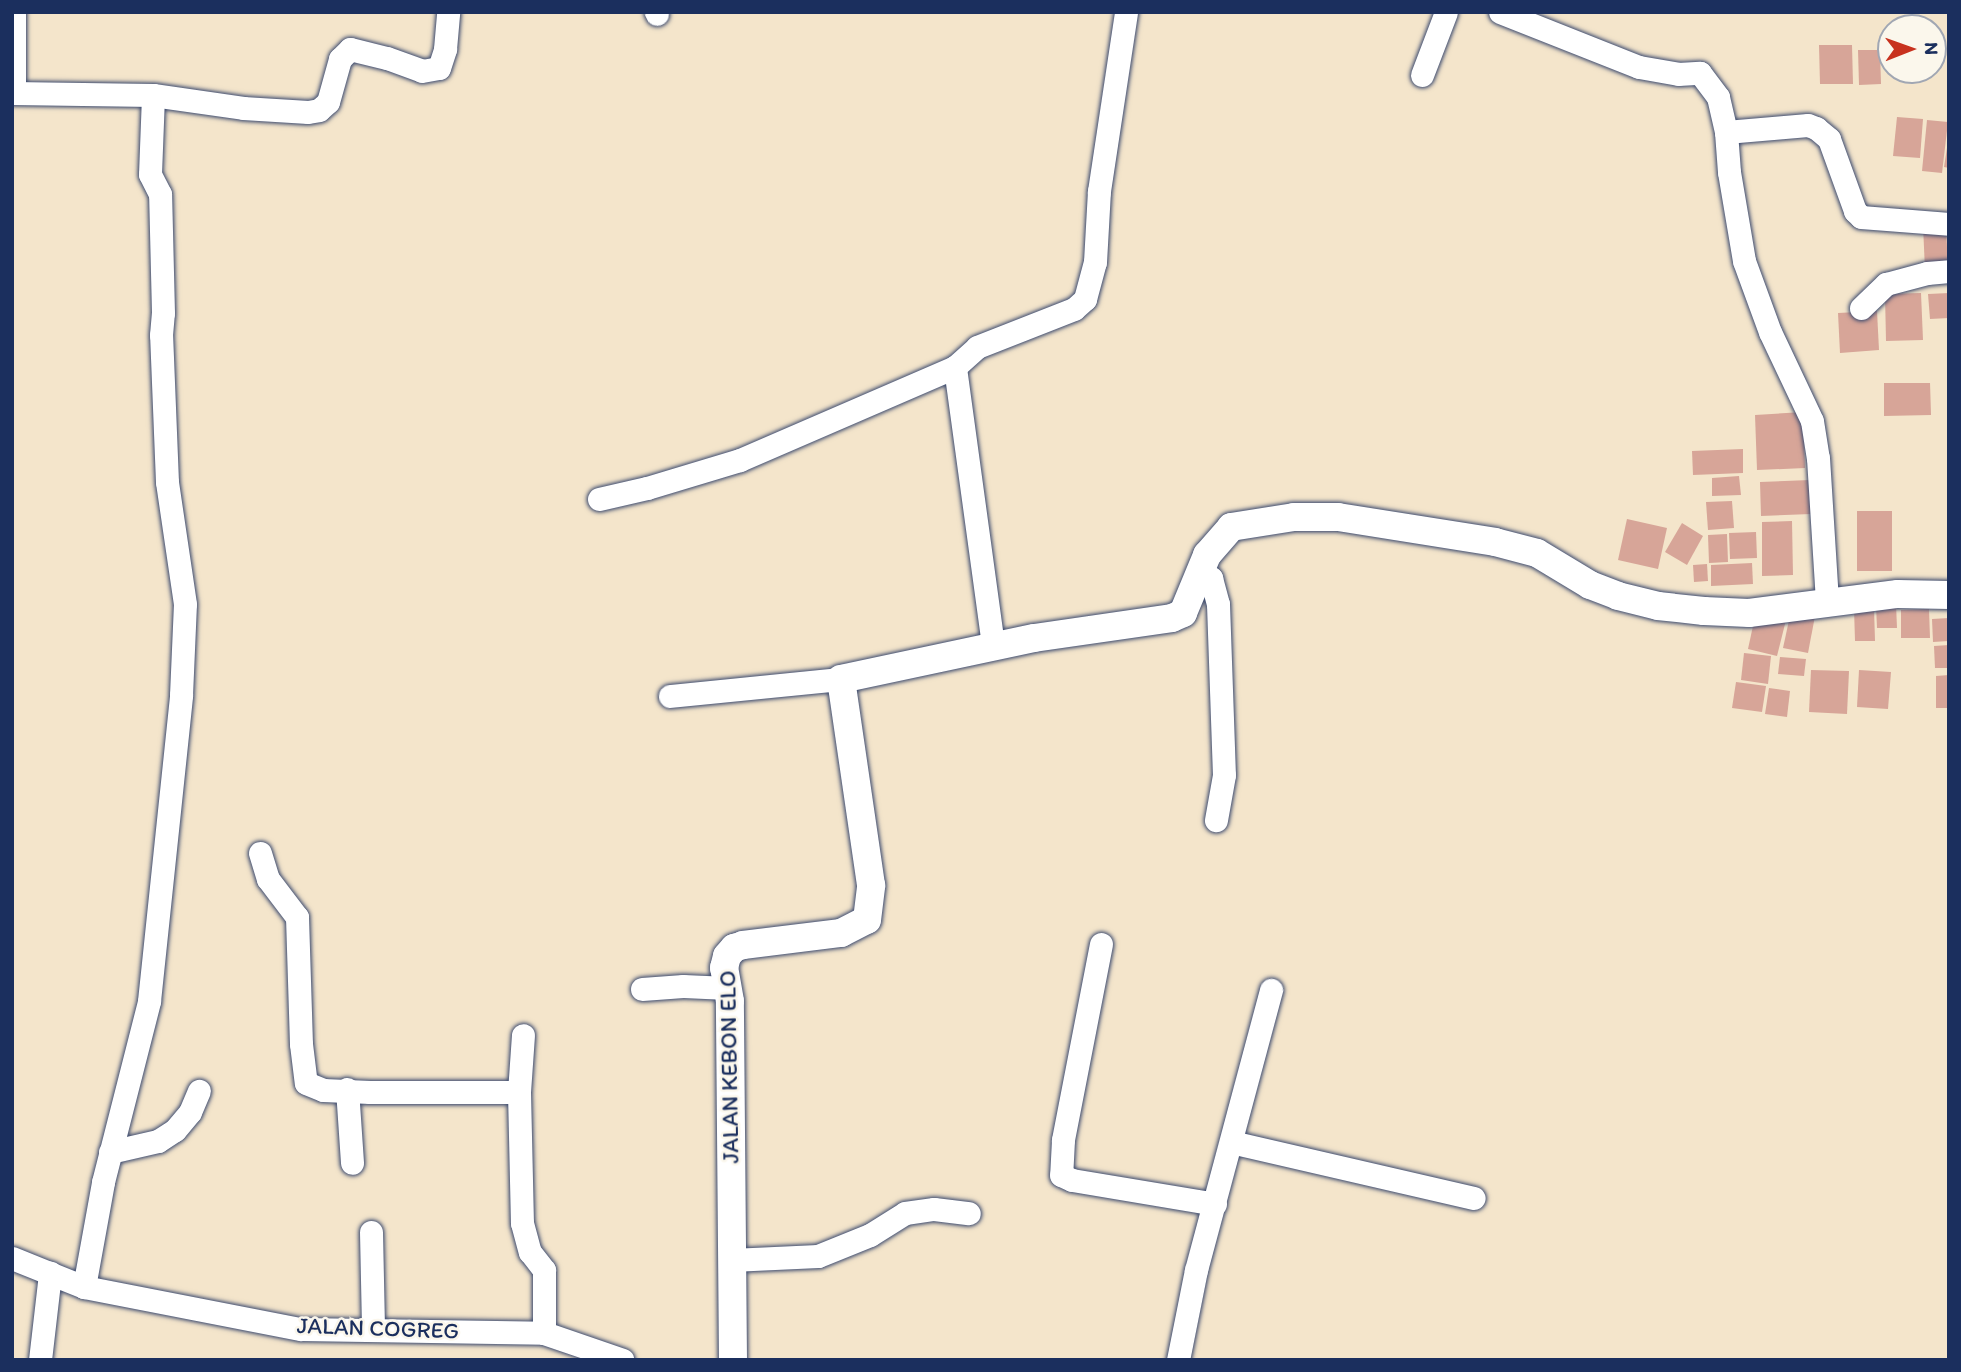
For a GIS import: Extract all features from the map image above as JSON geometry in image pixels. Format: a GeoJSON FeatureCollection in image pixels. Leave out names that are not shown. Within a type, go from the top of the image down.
{"type":"FeatureCollection","features":[{"type":"Feature","properties":{"kind":"street"},"geometry":{"type":"LineString","coordinates":[[14,12],[13,93],[153,95],[243,108],[308,112],[319,110],[328,102],[340,59],[349,49],[387,58],[422,71],[439,68],[445,49],[448,12]]}},
{"type":"Feature","properties":{"kind":"street"},"geometry":{"type":"LineString","coordinates":[[599,499],[647,488],[740,460],[955,367],[977,347],[1074,309],[1085,299],[1095,262],[1099,191],[1126,12]]}},
{"type":"Feature","properties":{"kind":"street"},"geometry":{"type":"LineString","coordinates":[[1422,75],[1446,12]]}},
{"type":"Feature","properties":{"kind":"street"},"geometry":{"type":"LineString","coordinates":[[1500,12],[1639,67],[1678,74],[1700,73],[1718,97],[1726,132],[1729,173],[1744,261],[1770,332],[1812,421],[1818,458],[1827,601]]}},
{"type":"Feature","properties":{"kind":"street"},"geometry":{"type":"LineString","coordinates":[[84,1287],[110,1152],[149,1001],[172,799],[186,604],[167,482],[161,335],[163,313],[160,194],[150,174],[153,95]]}},
{"type":"Feature","properties":{"kind":"street"},"geometry":{"type":"LineString","coordinates":[[1726,132],[1808,125],[1816,128],[1829,139],[1857,214],[1869,219],[1910,219],[1949,224]]}},
{"type":"Feature","properties":{"kind":"street"},"geometry":{"type":"LineString","coordinates":[[1861,308],[1886,285],[1927,273],[1949,271]]}},
{"type":"Feature","properties":{"kind":"street"},"geometry":{"type":"LineString","coordinates":[[955,367],[993,645]]}},
{"type":"Feature","properties":{"kind":"street"},"geometry":{"type":"LineString","coordinates":[[670,696],[841,679],[993,645],[1172,618],[1182,613],[1199,570],[1220,538],[1231,527],[1294,517],[1338,517],[1435,530],[1537,553],[1590,585],[1658,606],[1749,613],[1898,594],[1949,595]]}},
{"type":"Feature","properties":{"kind":"street"},"geometry":{"type":"LineString","coordinates":[[1199,570],[1211,578],[1218,604],[1224,775],[1216,820]]}},
{"type":"Feature","properties":{"kind":"street","name":"JALAN KEBON ELO"},"geometry":{"type":"LineString","coordinates":[[733,1360],[728,988],[724,968],[727,956],[734,948],[841,933],[867,920],[870,911],[867,842],[841,679]]}},
{"type":"Feature","properties":{"kind":"street"},"geometry":{"type":"LineString","coordinates":[[260,853],[268,879],[297,917],[304,1080],[318,1088],[519,1092]]}},
{"type":"Feature","properties":{"kind":"street"},"geometry":{"type":"LineString","coordinates":[[1101,944],[1063,1140],[1061,1175],[1072,1180],[1214,1204]]}},
{"type":"Feature","properties":{"kind":"street"},"geometry":{"type":"LineString","coordinates":[[642,989],[683,986],[728,988]]}},
{"type":"Feature","properties":{"kind":"street"},"geometry":{"type":"LineString","coordinates":[[1178,1360],[1196,1270],[1271,989]]}},
{"type":"Feature","properties":{"kind":"street"},"geometry":{"type":"LineString","coordinates":[[523,1035],[519,1092],[522,1223],[530,1252],[544,1270],[544,1333]]}},
{"type":"Feature","properties":{"kind":"street"},"geometry":{"type":"LineString","coordinates":[[347,1089],[352,1163]]}},
{"type":"Feature","properties":{"kind":"street"},"geometry":{"type":"LineString","coordinates":[[110,1152],[143,1146],[166,1136],[190,1112],[200,1091]]}},
{"type":"Feature","properties":{"kind":"street"},"geometry":{"type":"LineString","coordinates":[[1231,1142],[1474,1198]]}},
{"type":"Feature","properties":{"kind":"street"},"geometry":{"type":"LineString","coordinates":[[732,1260],[818,1256],[870,1236],[905,1213],[934,1209],[969,1213]]}},
{"type":"Feature","properties":{"kind":"street"},"geometry":{"type":"LineString","coordinates":[[371,1231],[373,1329]]}},
{"type":"Feature","properties":{"kind":"street","name":"JALAN COGREG"},"geometry":{"type":"LineString","coordinates":[[12,1258],[84,1287],[301,1329],[544,1333],[623,1360]]}},
{"type":"Feature","properties":{"kind":"street"},"geometry":{"type":"LineString","coordinates":[[40,1360],[50,1273]]}},
{"type":"Feature","properties":{"kind":"building"},"geometry":{"type":"Polygon","coordinates":[[[1819,45],[1852,45],[1853,84],[1820,84],[1819,45]]]}},
{"type":"Feature","properties":{"kind":"building"},"geometry":{"type":"Polygon","coordinates":[[[1858,50],[1877,50],[1877,84],[1881,84],[1859,85],[1858,50]]]}},
{"type":"Feature","properties":{"kind":"building"},"geometry":{"type":"Polygon","coordinates":[[[1897,117],[1923,119],[1920,158],[1893,156],[1897,117]]]}},
{"type":"Feature","properties":{"kind":"building"},"geometry":{"type":"Polygon","coordinates":[[[1927,120],[1948,122],[1942,173],[1922,171],[1927,120]]]}},
{"type":"Feature","properties":{"kind":"building"},"geometry":{"type":"Polygon","coordinates":[[[1949,148],[1949,168],[1944,167],[1949,148]]]}},
{"type":"Feature","properties":{"kind":"building"},"geometry":{"type":"Polygon","coordinates":[[[1923,225],[1946,225],[1948,269],[1925,270],[1923,225]]]}},
{"type":"Feature","properties":{"kind":"building"},"geometry":{"type":"Polygon","coordinates":[[[1921,293],[1923,340],[1886,341],[1885,294],[1921,293]]]}},
{"type":"Feature","properties":{"kind":"building"},"geometry":{"type":"Polygon","coordinates":[[[1949,293],[1949,318],[1930,319],[1928,294],[1949,293]]]}},
{"type":"Feature","properties":{"kind":"building"},"geometry":{"type":"Polygon","coordinates":[[[1877,311],[1879,350],[1840,353],[1838,313],[1877,311]]]}},
{"type":"Feature","properties":{"kind":"building"},"geometry":{"type":"Polygon","coordinates":[[[1884,383],[1930,383],[1931,415],[1884,416],[1884,383]]]}},
{"type":"Feature","properties":{"kind":"building"},"geometry":{"type":"Polygon","coordinates":[[[1803,412],[1805,468],[1757,470],[1755,415],[1803,412]]]}},
{"type":"Feature","properties":{"kind":"building"},"geometry":{"type":"Polygon","coordinates":[[[1743,449],[1743,473],[1693,475],[1692,451],[1743,449]]]}},
{"type":"Feature","properties":{"kind":"building"},"geometry":{"type":"Polygon","coordinates":[[[1739,476],[1741,495],[1712,496],[1712,478],[1739,476]]]}},
{"type":"Feature","properties":{"kind":"building"},"geometry":{"type":"Polygon","coordinates":[[[1810,480],[1811,514],[1761,516],[1760,482],[1810,480]]]}},
{"type":"Feature","properties":{"kind":"building"},"geometry":{"type":"Polygon","coordinates":[[[1732,501],[1734,528],[1708,530],[1706,502],[1732,501]]]}},
{"type":"Feature","properties":{"kind":"building"},"geometry":{"type":"Polygon","coordinates":[[[1857,511],[1892,511],[1892,571],[1857,571],[1857,511]]]}},
{"type":"Feature","properties":{"kind":"building"},"geometry":{"type":"Polygon","coordinates":[[[1627,519],[1667,528],[1658,569],[1618,560],[1627,519]]]}},
{"type":"Feature","properties":{"kind":"building"},"geometry":{"type":"Polygon","coordinates":[[[1792,521],[1793,575],[1762,576],[1762,522],[1792,521]]]}},
{"type":"Feature","properties":{"kind":"building"},"geometry":{"type":"Polygon","coordinates":[[[1682,523],[1703,536],[1687,565],[1665,552],[1682,523]]]}},
{"type":"Feature","properties":{"kind":"building"},"geometry":{"type":"Polygon","coordinates":[[[1756,532],[1757,558],[1730,559],[1729,533],[1756,532]]]}},
{"type":"Feature","properties":{"kind":"building"},"geometry":{"type":"Polygon","coordinates":[[[1727,534],[1728,562],[1709,563],[1708,535],[1727,534]]]}},
{"type":"Feature","properties":{"kind":"building"},"geometry":{"type":"Polygon","coordinates":[[[1752,563],[1753,584],[1711,586],[1711,565],[1752,563]]]}},
{"type":"Feature","properties":{"kind":"building"},"geometry":{"type":"Polygon","coordinates":[[[1707,564],[1708,581],[1694,582],[1693,565],[1707,564]]]}},
{"type":"Feature","properties":{"kind":"building"},"geometry":{"type":"Polygon","coordinates":[[[1896,604],[1897,628],[1877,628],[1876,605],[1896,604]]]}},
{"type":"Feature","properties":{"kind":"building"},"geometry":{"type":"Polygon","coordinates":[[[1874,608],[1875,641],[1855,641],[1854,609],[1874,608]]]}},
{"type":"Feature","properties":{"kind":"building"},"geometry":{"type":"Polygon","coordinates":[[[1929,609],[1930,638],[1901,638],[1901,610],[1929,609]]]}},
{"type":"Feature","properties":{"kind":"building"},"geometry":{"type":"Polygon","coordinates":[[[1791,611],[1815,616],[1808,653],[1783,648],[1791,611]]]}},
{"type":"Feature","properties":{"kind":"building"},"geometry":{"type":"Polygon","coordinates":[[[1756,612],[1786,620],[1777,656],[1748,649],[1756,612]]]}},
{"type":"Feature","properties":{"kind":"building"},"geometry":{"type":"Polygon","coordinates":[[[1949,618],[1949,641],[1933,642],[1932,619],[1949,618]]]}},
{"type":"Feature","properties":{"kind":"building"},"geometry":{"type":"Polygon","coordinates":[[[1949,645],[1949,668],[1935,668],[1934,646],[1949,645]]]}},
{"type":"Feature","properties":{"kind":"building"},"geometry":{"type":"Polygon","coordinates":[[[1744,653],[1771,656],[1768,684],[1741,680],[1744,653]]]}},
{"type":"Feature","properties":{"kind":"building"},"geometry":{"type":"Polygon","coordinates":[[[1780,657],[1806,659],[1804,676],[1778,674],[1780,657]]]}},
{"type":"Feature","properties":{"kind":"building"},"geometry":{"type":"Polygon","coordinates":[[[1811,670],[1849,671],[1847,714],[1809,712],[1811,670]]]}},
{"type":"Feature","properties":{"kind":"building"},"geometry":{"type":"Polygon","coordinates":[[[1859,670],[1891,672],[1888,709],[1857,707],[1859,670]]]}},
{"type":"Feature","properties":{"kind":"building"},"geometry":{"type":"Polygon","coordinates":[[[1949,675],[1949,708],[1936,708],[1936,676],[1949,675]]]}},
{"type":"Feature","properties":{"kind":"building"},"geometry":{"type":"Polygon","coordinates":[[[1736,682],[1766,686],[1762,712],[1732,708],[1736,682]]]}},
{"type":"Feature","properties":{"kind":"building"},"geometry":{"type":"Polygon","coordinates":[[[1769,688],[1790,691],[1787,717],[1765,714],[1769,688]]]}}]}
